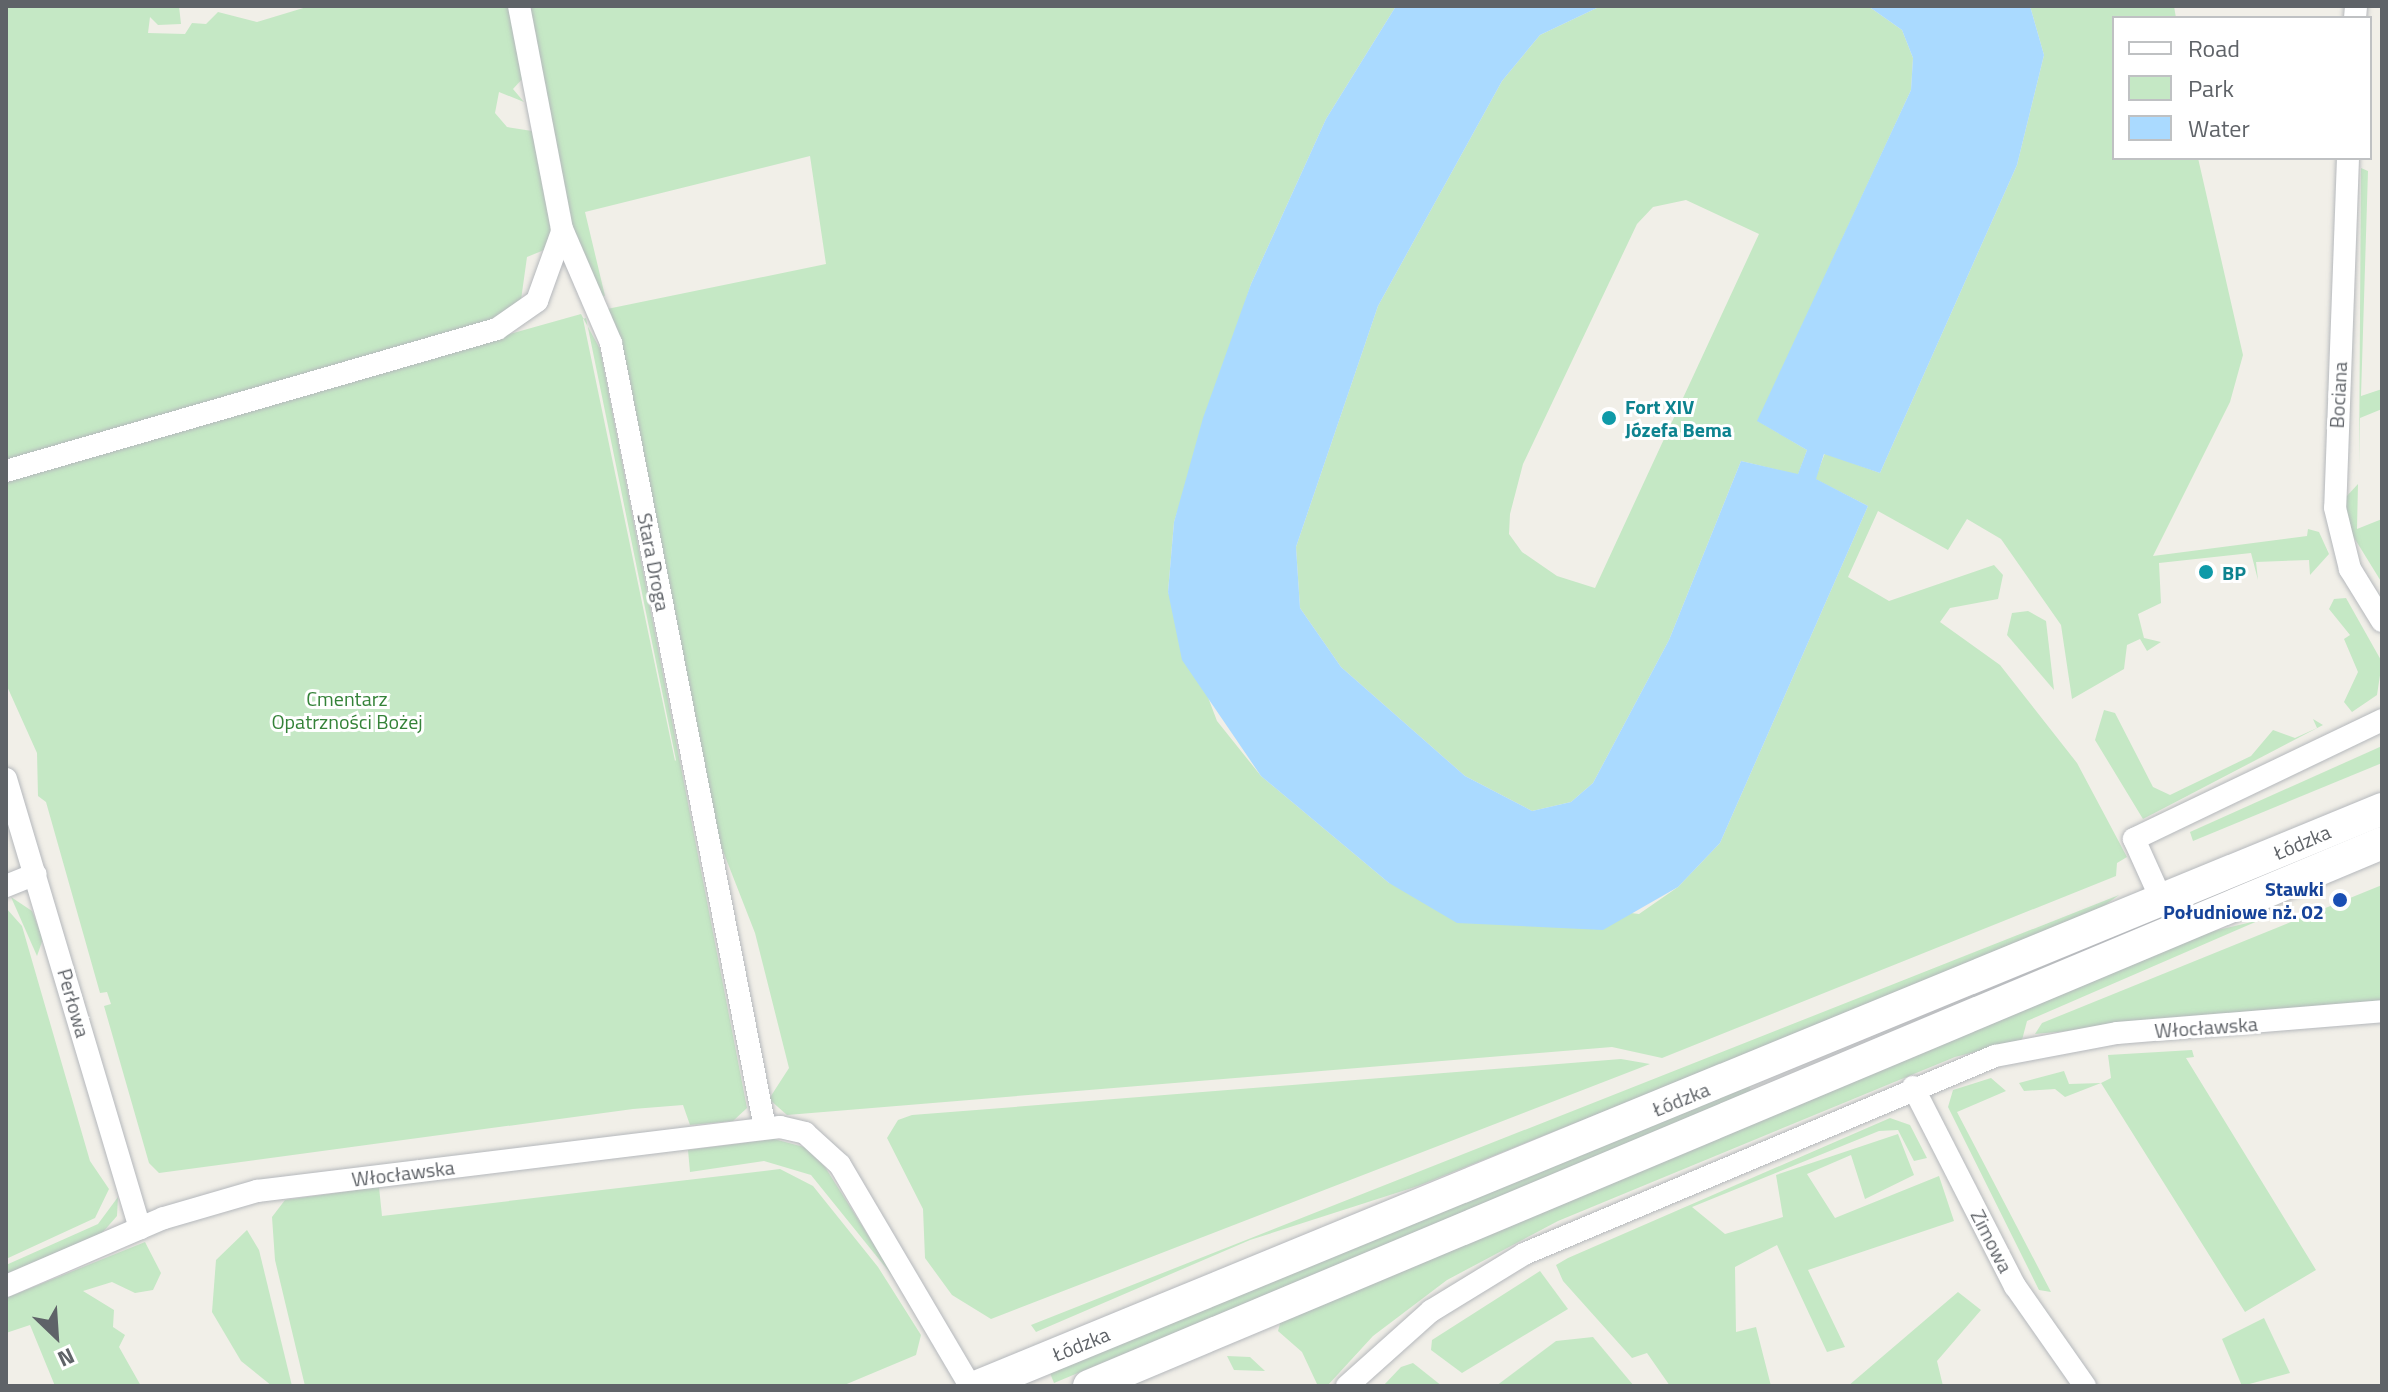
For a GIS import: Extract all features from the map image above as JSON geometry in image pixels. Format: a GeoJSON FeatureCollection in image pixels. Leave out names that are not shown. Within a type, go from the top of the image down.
{"type":"FeatureCollection","features":[{"type":"Feature","properties":{"kind":"main road","name":"Łódzka"},"geometry":{"type":"LineString","coordinates":[[978,1386],[2382,809]]}},
{"type":"Feature","properties":{"kind":"main road","name":"Łódzka"},"geometry":{"type":"LineString","coordinates":[[1089,1386],[2382,843]]}},
{"type":"Feature","properties":{"kind":"street","name":"Stara Droga"},"geometry":{"type":"LineString","coordinates":[[519,6],[562,229],[611,343],[765,1128]]}},
{"type":"Feature","properties":{"kind":"street","name":"Bociana"},"geometry":{"type":"LineString","coordinates":[[2348,160],[2335,508],[2350,569],[2382,621]]}},
{"type":"Feature","properties":{"kind":"street"},"geometry":{"type":"LineString","coordinates":[[6,471],[497,329],[537,301],[562,229]]}},
{"type":"Feature","properties":{"kind":"street"},"geometry":{"type":"LineString","coordinates":[[2162,901],[2134,839],[2382,720]]}},
{"type":"Feature","properties":{"kind":"street","name":"Perłowa"},"geometry":{"type":"LineString","coordinates":[[6,779],[140,1228]]}},
{"type":"Feature","properties":{"kind":"street"},"geometry":{"type":"LineString","coordinates":[[6,886],[36,874]]}},
{"type":"Feature","properties":{"kind":"street","name":"Włocławska"},"geometry":{"type":"LineString","coordinates":[[1347,1386],[1431,1311],[1524,1254],[1913,1087],[2031,1046],[2382,1011]]}},
{"type":"Feature","properties":{"kind":"street","name":"Zimowa"},"geometry":{"type":"LineString","coordinates":[[1913,1087],[2015,1286],[2085,1386]]}},
{"type":"Feature","properties":{"kind":"street","name":"Włocławska"},"geometry":{"type":"LineString","coordinates":[[6,1286],[140,1228],[257,1191],[765,1128],[814,1140],[849,1177],[970,1386]]}},
{"type":"Feature","properties":{"kind":"green space"},"geometry":{"type":"Polygon","coordinates":[[[6,6],[179,6],[181,24],[158,25],[150,17],[148,33],[185,34],[192,23],[206,24],[218,12],[257,22],[310,6],[510,6],[524,77],[513,89],[524,102],[499,92],[495,113],[507,127],[532,131],[552,227],[549,248],[527,257],[520,307],[485,326],[6,461],[6,6]]]}},
{"type":"Feature","properties":{"kind":"green space"},"geometry":{"type":"Polygon","coordinates":[[[528,6],[1396,6],[1326,119],[1251,284],[1174,522],[1168,592],[1217,721],[1261,776],[1389,883],[1639,914],[1678,887],[1720,843],[1868,506],[1815,479],[1825,453],[1880,473],[2017,165],[2044,55],[2030,6],[2174,6],[2176,16],[2112,16],[2112,160],[2198,160],[2243,355],[2230,402],[2153,556],[2307,536],[2308,529],[2319,532],[2329,554],[2310,575],[2309,560],[2256,562],[2258,580],[2251,553],[2159,563],[2161,603],[2138,614],[2144,638],[2161,642],[2147,651],[2140,639],[2127,645],[2124,669],[2072,699],[2061,625],[2001,539],[1967,519],[1948,550],[1878,511],[1848,577],[1889,601],[1994,565],[2003,575],[1998,599],[1950,608],[1940,622],[2000,665],[2077,763],[2127,857],[2117,863],[2116,876],[1662,1058],[1612,1047],[787,1115],[769,1099],[789,1068],[755,933],[714,828],[628,371],[607,309],[826,264],[810,156],[585,212],[605,296],[596,295],[568,228],[528,6]]]}},
{"type":"Feature","properties":{"kind":"green space"},"geometry":{"type":"Polygon","coordinates":[[[1601,6],[1868,6],[1902,30],[1913,58],[1911,90],[1758,421],[1807,450],[1798,475],[1741,461],[1669,640],[1593,783],[1571,802],[1532,811],[1465,776],[1341,667],[1300,608],[1296,547],[1378,306],[1502,81],[1540,35],[1601,6]],[[1686,200],[1653,207],[1637,224],[1523,464],[1510,514],[1509,534],[1522,552],[1557,576],[1595,588],[1759,234],[1686,200]]]}},
{"type":"Feature","properties":{"kind":"green space"},"geometry":{"type":"Polygon","coordinates":[[[2361,168],[2368,171],[2361,396],[2382,389],[2382,409],[2360,418],[2359,467],[2361,168]]]}},
{"type":"Feature","properties":{"kind":"green space","name":"Cmentarz Opatrzności Bożej"},"geometry":{"type":"Polygon","coordinates":[[[581,314],[675,761],[588,326],[600,349],[747,1108],[733,1121],[690,1125],[683,1105],[633,1109],[159,1173],[149,1163],[104,1006],[111,1004],[107,992],[100,993],[46,802],[38,796],[37,753],[6,684],[6,475],[581,314]]]}},
{"type":"Feature","properties":{"kind":"green space"},"geometry":{"type":"Polygon","coordinates":[[[2358,484],[2357,529],[2382,519],[2382,583],[2345,523],[2345,498],[2358,484]]]}},
{"type":"Feature","properties":{"kind":"green space"},"geometry":{"type":"Polygon","coordinates":[[[2346,598],[2382,662],[2377,695],[2352,712],[2344,702],[2358,672],[2344,639],[2350,635],[2329,609],[2334,599],[2346,598]]]}},
{"type":"Feature","properties":{"kind":"green space"},"geometry":{"type":"Polygon","coordinates":[[[2028,611],[2046,621],[2054,690],[2007,635],[2012,613],[2028,611]]]}},
{"type":"Feature","properties":{"kind":"green space"},"geometry":{"type":"Polygon","coordinates":[[[2104,710],[2115,713],[2153,787],[2170,795],[2251,756],[2273,730],[2295,738],[2317,728],[2313,719],[2323,725],[2143,819],[2095,740],[2104,710]]]}},
{"type":"Feature","properties":{"kind":"green space"},"geometry":{"type":"Polygon","coordinates":[[[2382,746],[2382,763],[2193,841],[2190,832],[2382,746]]]}},
{"type":"Feature","properties":{"kind":"green space"},"geometry":{"type":"Polygon","coordinates":[[[2382,885],[2382,1002],[2035,1034],[2042,1023],[2382,885]]]}},
{"type":"Feature","properties":{"kind":"green space"},"geometry":{"type":"Polygon","coordinates":[[[2119,895],[2087,918],[1418,1186],[1250,1240],[1036,1332],[1031,1325],[2119,895]]]}},
{"type":"Feature","properties":{"kind":"green space"},"geometry":{"type":"Polygon","coordinates":[[[11,897],[32,911],[43,939],[37,956],[11,897]]]}},
{"type":"Feature","properties":{"kind":"green space"},"geometry":{"type":"Polygon","coordinates":[[[6,908],[22,926],[90,1161],[109,1189],[95,1218],[6,1259],[6,908]]]}},
{"type":"Feature","properties":{"kind":"green space"},"geometry":{"type":"Polygon","coordinates":[[[2260,920],[2027,1021],[2022,1040],[1955,1057],[1558,1221],[1447,1280],[1373,1336],[1328,1385],[1317,1384],[1302,1352],[1278,1331],[1281,1320],[2197,935],[2260,920]]]}},
{"type":"Feature","properties":{"kind":"green space"},"geometry":{"type":"Polygon","coordinates":[[[2192,1050],[2194,1057],[2186,1058],[2316,1270],[2245,1312],[2101,1083],[2111,1078],[2108,1055],[2192,1050]]]}},
{"type":"Feature","properties":{"kind":"green space"},"geometry":{"type":"Polygon","coordinates":[[[1621,1059],[1650,1064],[991,1319],[952,1295],[925,1258],[923,1209],[887,1138],[898,1120],[912,1115],[1621,1059]]]}},
{"type":"Feature","properties":{"kind":"green space"},"geometry":{"type":"Polygon","coordinates":[[[2064,1071],[2069,1084],[2101,1083],[2065,1097],[2055,1089],[2024,1091],[2019,1083],[2064,1071]]]}},
{"type":"Feature","properties":{"kind":"green space"},"geometry":{"type":"Polygon","coordinates":[[[1991,1078],[2006,1091],[1957,1112],[2051,1292],[2039,1290],[1948,1107],[1953,1090],[1991,1078]]]}},
{"type":"Feature","properties":{"kind":"green space"},"geometry":{"type":"Polygon","coordinates":[[[1749,1085],[1751,1092],[1054,1383],[1050,1373],[1749,1085]]]}},
{"type":"Feature","properties":{"kind":"green space"},"geometry":{"type":"Polygon","coordinates":[[[1890,1118],[1910,1125],[1927,1158],[1914,1161],[1898,1130],[1879,1131],[1692,1207],[1725,1234],[1783,1217],[1776,1175],[1898,1134],[1914,1175],[1865,1199],[1851,1155],[1807,1174],[1835,1218],[1939,1176],[1954,1221],[1808,1270],[1845,1347],[1827,1352],[1777,1245],[1735,1267],[1736,1332],[1756,1327],[1771,1386],[1670,1386],[1647,1353],[1632,1358],[1563,1281],[1556,1265],[1568,1258],[1890,1118]]]}},
{"type":"Feature","properties":{"kind":"green space"},"geometry":{"type":"Polygon","coordinates":[[[774,1139],[804,1147],[825,1167],[899,1284],[811,1175],[764,1161],[690,1172],[688,1150],[774,1139]]]}},
{"type":"Feature","properties":{"kind":"green space"},"geometry":{"type":"Polygon","coordinates":[[[780,1169],[813,1186],[878,1267],[921,1335],[916,1355],[842,1386],[305,1386],[275,1260],[272,1217],[285,1200],[379,1187],[382,1216],[780,1169]]]}},
{"type":"Feature","properties":{"kind":"green space"},"geometry":{"type":"Polygon","coordinates":[[[118,1197],[117,1216],[102,1233],[6,1274],[6,1265],[98,1224],[118,1197]]]}},
{"type":"Feature","properties":{"kind":"green space"},"geometry":{"type":"Polygon","coordinates":[[[247,1230],[259,1250],[292,1386],[272,1386],[241,1361],[212,1312],[216,1260],[247,1230]]]}},
{"type":"Feature","properties":{"kind":"green space"},"geometry":{"type":"Polygon","coordinates":[[[145,1242],[161,1273],[153,1290],[135,1293],[112,1282],[83,1291],[114,1310],[113,1327],[125,1335],[119,1347],[141,1386],[55,1386],[30,1325],[6,1333],[6,1298],[145,1242]]]}},
{"type":"Feature","properties":{"kind":"green space"},"geometry":{"type":"Polygon","coordinates":[[[1540,1271],[1568,1309],[1462,1373],[1431,1350],[1432,1340],[1540,1271]]]}},
{"type":"Feature","properties":{"kind":"green space"},"geometry":{"type":"Polygon","coordinates":[[[1958,1292],[1981,1310],[1937,1361],[1943,1386],[1848,1386],[1958,1292]]]}},
{"type":"Feature","properties":{"kind":"green space"},"geometry":{"type":"Polygon","coordinates":[[[2264,1318],[2290,1373],[2242,1386],[2222,1339],[2264,1318]]]}},
{"type":"Feature","properties":{"kind":"green space"},"geometry":{"type":"Polygon","coordinates":[[[1593,1337],[1634,1386],[1496,1386],[1556,1341],[1593,1337]]]}},
{"type":"Feature","properties":{"kind":"green space"},"geometry":{"type":"Polygon","coordinates":[[[1227,1356],[1250,1357],[1265,1371],[1234,1370],[1227,1356]]]}},
{"type":"Feature","properties":{"kind":"green space"},"geometry":{"type":"Polygon","coordinates":[[[1413,1363],[1442,1386],[1383,1386],[1401,1367],[1413,1363]]]}},
{"type":"Feature","properties":{"kind":"water"},"geometry":{"type":"Polygon","coordinates":[[[1396,6],[1601,6],[1540,35],[1502,81],[1378,306],[1296,547],[1300,608],[1341,667],[1465,776],[1532,811],[1571,802],[1593,783],[1669,640],[1741,461],[1798,474],[1807,450],[1757,421],[1911,90],[1913,58],[1902,30],[1868,6],[2030,6],[2044,55],[2017,165],[1880,473],[1824,454],[1816,479],[1868,506],[1720,843],[1678,887],[1603,930],[1457,923],[1389,883],[1261,776],[1182,660],[1168,592],[1174,522],[1203,418],[1251,284],[1326,119],[1396,6]]]}},
{"type":"Feature","properties":{"kind":"place","name":"Fort XIV Józefa Bema"},"geometry":{"type":"Point","coordinates":[1609,418]}},
{"type":"Feature","properties":{"kind":"place","name":"BP"},"geometry":{"type":"Point","coordinates":[2206,572]}},
{"type":"Feature","properties":{"kind":"place","name":"Stawki Południowe nż. 02"},"geometry":{"type":"Point","coordinates":[2340,900]}}]}
